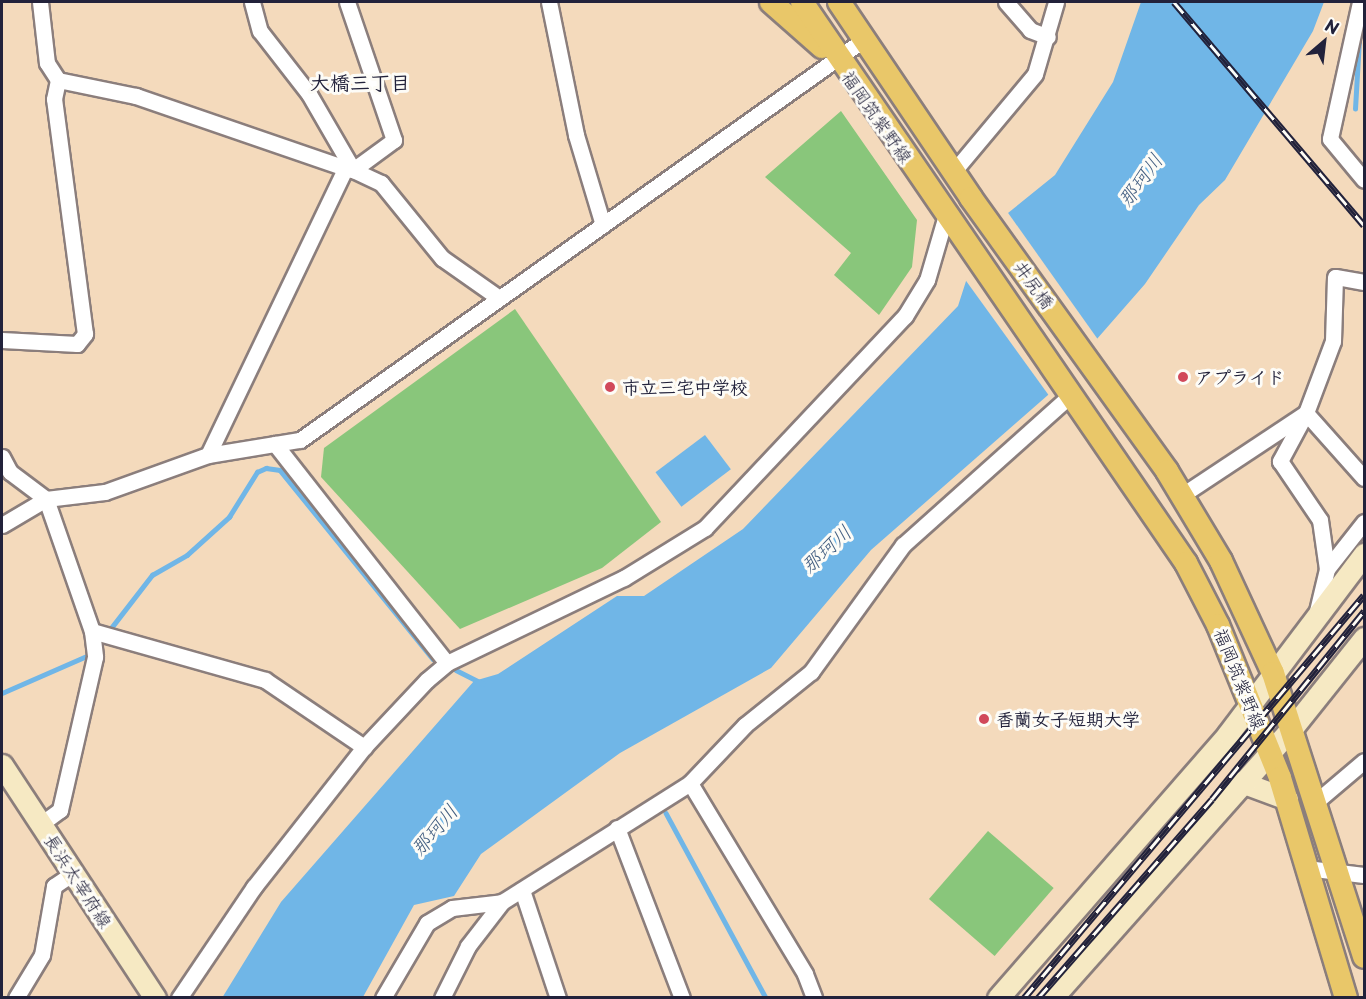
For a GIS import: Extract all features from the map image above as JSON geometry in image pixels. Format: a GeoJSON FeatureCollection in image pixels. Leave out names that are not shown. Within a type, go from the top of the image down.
{"type":"FeatureCollection","features":[{"type":"Feature","properties":{"kind":"main road"},"geometry":{"type":"LineString","coordinates":[[771,2],[836,59]]}},
{"type":"Feature","properties":{"kind":"main road","name":"福岡筑紫野線"},"geometry":{"type":"LineString","coordinates":[[802,2],[836,59],[951,222]]}},
{"type":"Feature","properties":{"kind":"main road","name":"福岡筑紫野線"},"geometry":{"type":"LineString","coordinates":[[839,2],[971,198]]}},
{"type":"Feature","properties":{"kind":"main road","name":"井尻橋"},"geometry":{"type":"LineString","coordinates":[[971,198],[1096,371]]}},
{"type":"Feature","properties":{"kind":"main road","name":"井尻橋"},"geometry":{"type":"LineString","coordinates":[[951,222],[1071,392]]}},
{"type":"Feature","properties":{"kind":"main road","name":"福岡筑紫野線"},"geometry":{"type":"LineString","coordinates":[[1096,371],[1182,495],[1221,561],[1273,673],[1318,800],[1365,957]]}},
{"type":"Feature","properties":{"kind":"main road","name":"福岡筑紫野線"},"geometry":{"type":"LineString","coordinates":[[1071,392],[1186,563],[1270,752],[1287,799],[1346,998]]}},
{"type":"Feature","properties":{"kind":"street"},"geometry":{"type":"LineString","coordinates":[[2,340],[77,344],[85,334],[54,99],[58,80],[47,63],[40,2]]}},
{"type":"Feature","properties":{"kind":"street"},"geometry":{"type":"LineString","coordinates":[[252,2],[260,31],[309,94],[348,167]]}},
{"type":"Feature","properties":{"kind":"street"},"geometry":{"type":"LineString","coordinates":[[208,455],[348,167],[394,140],[347,2]]}},
{"type":"Feature","properties":{"kind":"street"},"geometry":{"type":"LineString","coordinates":[[549,2],[576,135],[603,225]]}},
{"type":"Feature","properties":{"kind":"street"},"geometry":{"type":"LineString","coordinates":[[1006,2],[1030,30],[1048,38]]}},
{"type":"Feature","properties":{"kind":"street"},"geometry":{"type":"LineString","coordinates":[[954,171],[1023,93],[1048,38],[1056,2]]}},
{"type":"Feature","properties":{"kind":"street"},"geometry":{"type":"LineString","coordinates":[[1360,2],[1330,139],[1365,180]]}},
{"type":"Feature","properties":{"kind":"street"},"geometry":{"type":"LineString","coordinates":[[2,525],[46,499],[105,492],[208,455],[300,440],[863,40]]}},
{"type":"Feature","properties":{"kind":"street"},"geometry":{"type":"LineString","coordinates":[[58,80],[136,96],[348,167],[381,183],[442,258],[500,298]]}},
{"type":"Feature","properties":{"kind":"street"},"geometry":{"type":"LineString","coordinates":[[179,998],[254,887],[364,747],[447,663],[559,613],[705,528],[905,316],[927,280],[951,222]]}},
{"type":"Feature","properties":{"kind":"street"},"geometry":{"type":"LineString","coordinates":[[1315,620],[1327,569],[1320,520],[1280,461],[1306,413],[1333,341],[1335,277],[1365,282]]}},
{"type":"Feature","properties":{"kind":"street"},"geometry":{"type":"LineString","coordinates":[[442,998],[468,946],[502,902],[690,783],[745,725],[810,672],[903,545],[1071,392]]}},
{"type":"Feature","properties":{"kind":"street"},"geometry":{"type":"LineString","coordinates":[[1306,413],[1365,478]]}},
{"type":"Feature","properties":{"kind":"street"},"geometry":{"type":"LineString","coordinates":[[1182,495],[1306,413]]}},
{"type":"Feature","properties":{"kind":"street"},"geometry":{"type":"LineString","coordinates":[[275,444],[447,663]]}},
{"type":"Feature","properties":{"kind":"street"},"geometry":{"type":"LineString","coordinates":[[2,457],[6,472],[46,499],[92,631],[95,657],[82,728],[60,810],[41,824]]}},
{"type":"Feature","properties":{"kind":"street"},"geometry":{"type":"LineString","coordinates":[[1327,569],[1365,522]]}},
{"type":"Feature","properties":{"kind":"street"},"geometry":{"type":"LineString","coordinates":[[998,998],[1249,705],[1365,554]]}},
{"type":"Feature","properties":{"kind":"street"},"geometry":{"type":"LineString","coordinates":[[92,631],[265,680],[364,747]]}},
{"type":"Feature","properties":{"kind":"street"},"geometry":{"type":"LineString","coordinates":[[1052,998],[1240,782],[1293,727],[1362,641]]}},
{"type":"Feature","properties":{"kind":"street"},"geometry":{"type":"LineString","coordinates":[[1318,800],[1365,761]]}},
{"type":"Feature","properties":{"kind":"street","name":"長浜太宰府線"},"geometry":{"type":"LineString","coordinates":[[2,765],[155,998]]}},
{"type":"Feature","properties":{"kind":"street"},"geometry":{"type":"LineString","coordinates":[[1240,782],[1287,799]]}},
{"type":"Feature","properties":{"kind":"street"},"geometry":{"type":"LineString","coordinates":[[690,783],[805,974],[814,998]]}},
{"type":"Feature","properties":{"kind":"street"},"geometry":{"type":"LineString","coordinates":[[617,828],[682,998]]}},
{"type":"Feature","properties":{"kind":"street"},"geometry":{"type":"LineString","coordinates":[[1306,868],[1365,875]]}},
{"type":"Feature","properties":{"kind":"street"},"geometry":{"type":"LineString","coordinates":[[16,998],[42,955],[54,886],[73,873]]}},
{"type":"Feature","properties":{"kind":"street"},"geometry":{"type":"LineString","coordinates":[[522,890],[558,998]]}},
{"type":"Feature","properties":{"kind":"street"},"geometry":{"type":"LineString","coordinates":[[383,998],[427,922],[452,908],[502,902]]}},
{"type":"Feature","properties":{"kind":"green space"},"geometry":{"type":"Polygon","coordinates":[[[841,111],[917,220],[912,267],[879,315],[834,275],[851,253],[765,177],[841,111]]]}},
{"type":"Feature","properties":{"kind":"green space"},"geometry":{"type":"Polygon","coordinates":[[[515,309],[661,522],[602,568],[460,629],[321,477],[324,448],[515,309]]]}},
{"type":"Feature","properties":{"kind":"green space"},"geometry":{"type":"Polygon","coordinates":[[[988,831],[1054,888],[995,956],[929,899],[988,831]]]}},
{"type":"Feature","properties":{"kind":"water","name":"那珂川"},"geometry":{"type":"Polygon","coordinates":[[[1141,2],[1324,2],[1313,31],[1225,180],[1199,205],[1145,284],[1048,395],[871,550],[771,668],[620,753],[481,854],[454,896],[414,905],[363,997],[222,998],[281,902],[474,681],[498,674],[617,596],[644,596],[743,529],[958,306],[967,278],[1008,213],[1055,175],[1113,82],[1141,2]]]}},
{"type":"Feature","properties":{"kind":"water"},"geometry":{"type":"Polygon","coordinates":[[[705,435],[731,469],[681,507],[655,472],[705,435]]]}},
{"type":"Feature","properties":{"kind":"pier"},"geometry":{"type":"Polygon","coordinates":[[[1006,210],[1099,341],[1050,397],[964,278],[1006,210]]]}},
{"type":"Feature","properties":{"kind":"waterway"},"geometry":{"type":"LineString","coordinates":[[1355,109],[1359,40]]}},
{"type":"Feature","properties":{"kind":"waterway"},"geometry":{"type":"LineString","coordinates":[[108,632],[152,575],[187,555],[229,517],[257,472],[266,468],[280,470],[433,659]]}},
{"type":"Feature","properties":{"kind":"waterway"},"geometry":{"type":"LineString","coordinates":[[2,693],[89,655]]}},
{"type":"Feature","properties":{"kind":"waterway"},"geometry":{"type":"LineString","coordinates":[[456,670],[483,684]]}},
{"type":"Feature","properties":{"kind":"waterway"},"geometry":{"type":"LineString","coordinates":[[666,813],[766,998]]}},
{"type":"Feature","properties":{"kind":"railway"},"geometry":{"type":"LineString","coordinates":[[1174,2],[1364,225]]}},
{"type":"Feature","properties":{"kind":"railway"},"geometry":{"type":"LineString","coordinates":[[1024,998],[1364,595]]}},
{"type":"Feature","properties":{"kind":"railway"},"geometry":{"type":"LineString","coordinates":[[1038,998],[1212,799],[1364,611]]}},
{"type":"Feature","properties":{"kind":"place","name":"アプライド"},"geometry":{"type":"Point","coordinates":[1183,377]}},
{"type":"Feature","properties":{"kind":"place","name":"市立三宅中学校"},"geometry":{"type":"Point","coordinates":[610,387]}},
{"type":"Feature","properties":{"kind":"place","name":"香蘭女子短期大学"},"geometry":{"type":"Point","coordinates":[984,719]}},
{"type":"Feature","properties":{"kind":"district","name":"大橋三丁目"},"geometry":{"type":"Point","coordinates":[360,82]}}]}
